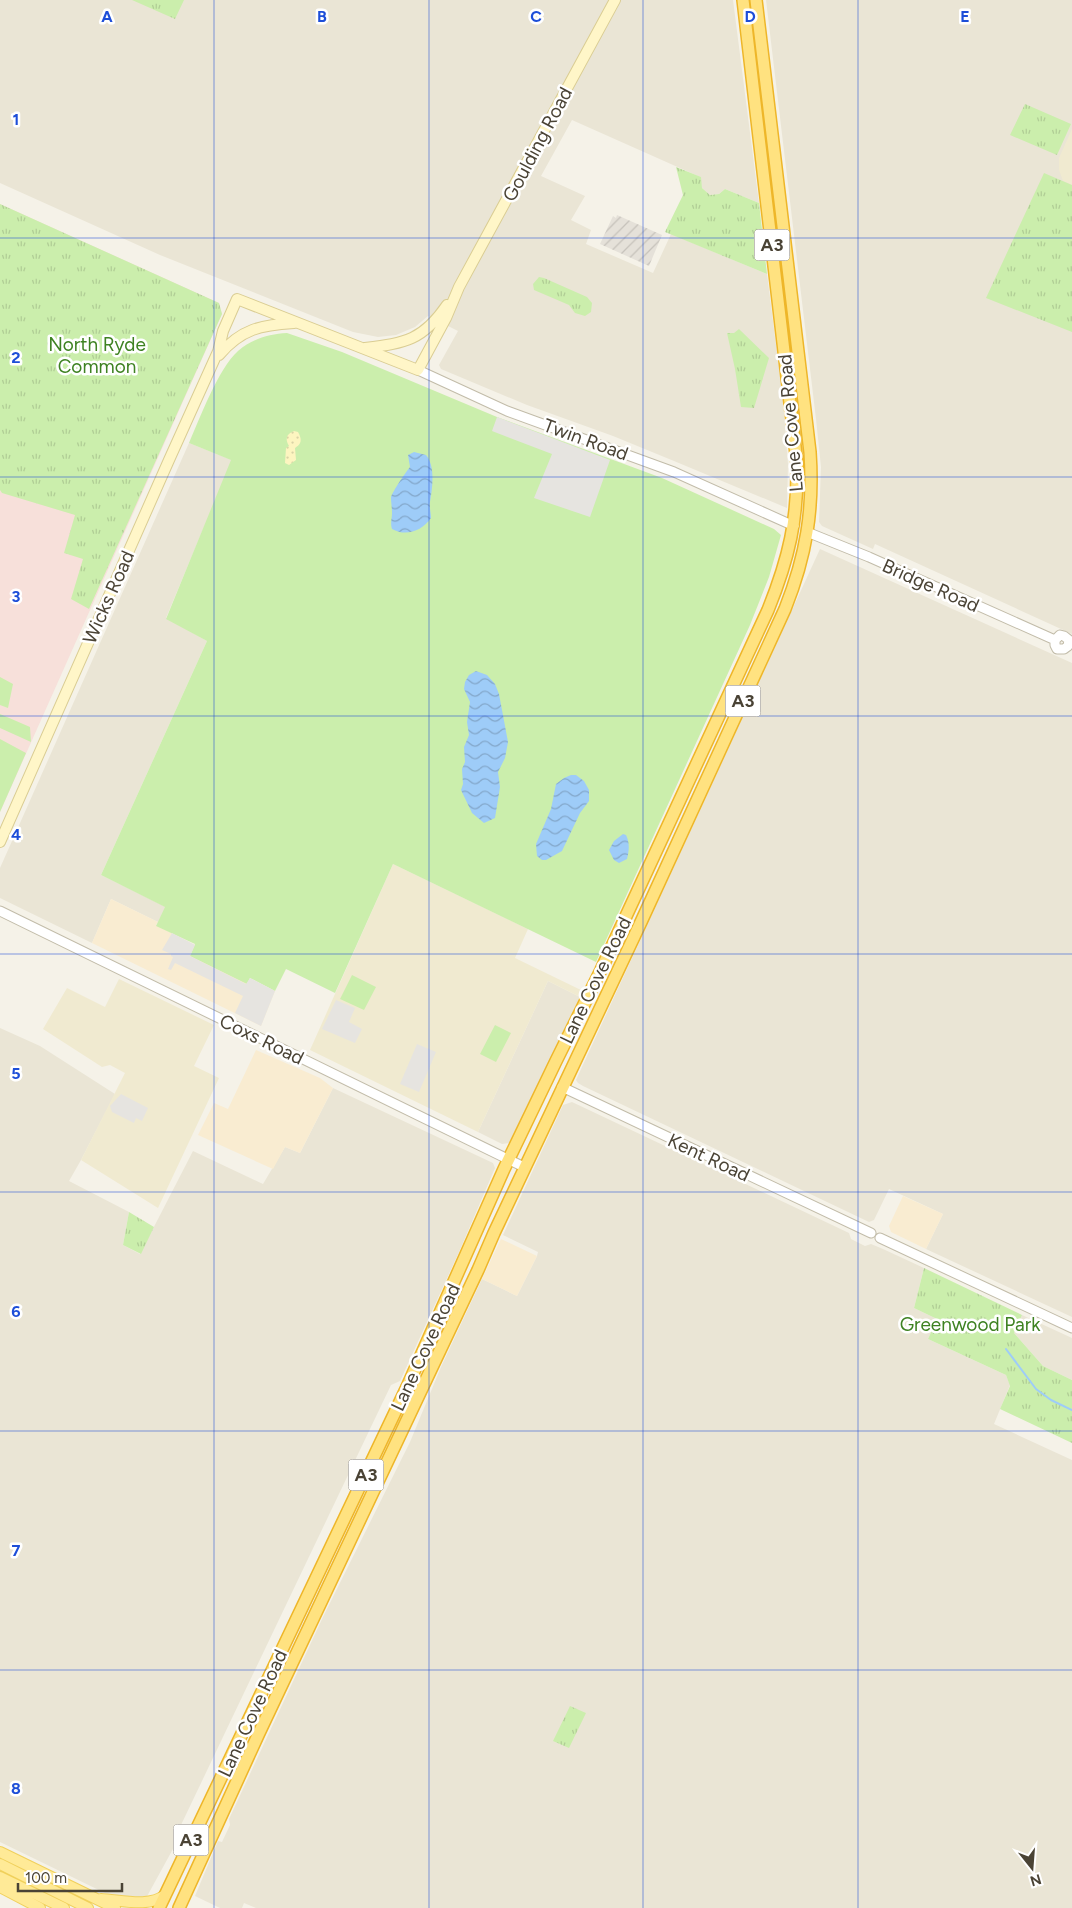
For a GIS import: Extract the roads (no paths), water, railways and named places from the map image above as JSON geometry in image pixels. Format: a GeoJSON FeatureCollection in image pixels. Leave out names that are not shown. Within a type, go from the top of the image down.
{"type":"FeatureCollection","features":[{"type":"Feature","properties":{"kind":"highway","name":"Lane Cove Road"},"geometry":{"type":"LineString","coordinates":[[159,1908],[407,1387],[509,1160],[626,916],[768,610],[781,578],[794,526],[797,491],[796,463],[743,0]]}},
{"type":"Feature","properties":{"kind":"highway","name":"Lane Cove Road"},"geometry":{"type":"LineString","coordinates":[[179,1908],[259,1732],[641,922],[797,577],[807,532],[811,487],[809,444],[756,0]]}},
{"type":"Feature","properties":{"kind":"highway","name":"Twin Road"},"geometry":{"type":"LineString","coordinates":[[794,526],[807,532]]}},
{"type":"Feature","properties":{"kind":"highway"},"geometry":{"type":"LineString","coordinates":[[626,916],[641,922]]}},
{"type":"Feature","properties":{"kind":"highway","name":"Kent Road"},"geometry":{"type":"LineString","coordinates":[[546,1080],[562,1088]]}},
{"type":"Feature","properties":{"kind":"main road","name":"Goulding Road"},"geometry":{"type":"LineString","coordinates":[[408,341],[427,330],[459,287],[615,0]]}},
{"type":"Feature","properties":{"kind":"main road","name":"Goulding Road"},"geometry":{"type":"LineString","coordinates":[[415,369],[446,318],[459,287]]}},
{"type":"Feature","properties":{"kind":"main road","name":"Twin Road"},"geometry":{"type":"LineString","coordinates":[[240,300],[415,369]]}},
{"type":"Feature","properties":{"kind":"main road","name":"Wicks Road"},"geometry":{"type":"LineString","coordinates":[[0,842],[215,357],[229,334],[240,300]]}},
{"type":"Feature","properties":{"kind":"main road"},"geometry":{"type":"LineString","coordinates":[[415,369],[440,315]]}},
{"type":"Feature","properties":{"kind":"main road"},"geometry":{"type":"LineString","coordinates":[[215,357],[229,344],[248,331],[263,326],[299,323]]}},
{"type":"Feature","properties":{"kind":"main road","name":"Twin Road"},"geometry":{"type":"LineString","coordinates":[[364,348],[408,341]]}},
{"type":"Feature","properties":{"kind":"main road"},"geometry":{"type":"LineString","coordinates":[[0,1852],[115,1908]]}},
{"type":"Feature","properties":{"kind":"main road"},"geometry":{"type":"LineString","coordinates":[[0,1864],[88,1908]]}},
{"type":"Feature","properties":{"kind":"main road"},"geometry":{"type":"LineString","coordinates":[[0,1877],[64,1908]]}},
{"type":"Feature","properties":{"kind":"main road"},"geometry":{"type":"LineString","coordinates":[[0,1887],[40,1908]]}},
{"type":"Feature","properties":{"kind":"main road"},"geometry":{"type":"LineString","coordinates":[[95,1899],[149,1904],[157,1902],[165,1895]]}},
{"type":"Feature","properties":{"kind":"street","name":"Twin Road"},"geometry":{"type":"LineString","coordinates":[[415,369],[507,411],[674,472],[794,526]]}},
{"type":"Feature","properties":{"kind":"street","name":"Bridge Road"},"geometry":{"type":"LineString","coordinates":[[807,532],[869,557],[1054,640],[1060,635],[1064,636],[1069,640],[1070,647]]}},
{"type":"Feature","properties":{"kind":"street","name":"Coxs Road"},"geometry":{"type":"LineString","coordinates":[[0,911],[524,1167]]}},
{"type":"Feature","properties":{"kind":"street","name":"Kent Road"},"geometry":{"type":"LineString","coordinates":[[562,1088],[871,1233],[873,1240],[880,1238],[1072,1328]]}},
{"type":"Feature","properties":{"kind":"water"},"geometry":{"type":"Polygon","coordinates":[[[414,452],[426,455],[431,466],[431,518],[423,526],[413,531],[397,531],[392,529],[391,525],[391,497],[410,467],[408,455],[414,452]]]}},
{"type":"Feature","properties":{"kind":"water"},"geometry":{"type":"Polygon","coordinates":[[[476,671],[487,675],[495,684],[499,694],[508,742],[505,758],[498,772],[500,787],[495,818],[484,823],[472,813],[461,790],[463,784],[462,769],[465,762],[464,747],[469,735],[467,722],[470,702],[464,689],[469,675],[476,671]]]}},
{"type":"Feature","properties":{"kind":"water"},"geometry":{"type":"Polygon","coordinates":[[[571,775],[576,775],[584,781],[589,790],[589,801],[580,813],[562,851],[546,860],[542,860],[537,856],[536,844],[551,809],[556,784],[571,775]]]}},
{"type":"Feature","properties":{"kind":"water"},"geometry":{"type":"Polygon","coordinates":[[[623,834],[626,835],[629,847],[627,859],[619,863],[614,860],[609,850],[614,841],[623,834]]]}},
{"type":"Feature","properties":{"kind":"waterway"},"geometry":{"type":"LineString","coordinates":[[1006,1349],[1036,1389],[1051,1400],[1072,1410]]}},
{"type":"Feature","properties":{"kind":"park label","name":"North Ryde Common"},"geometry":{"type":"Point","coordinates":[97,355]}},
{"type":"Feature","properties":{"kind":"park label","name":"Greenwood Park"},"geometry":{"type":"Point","coordinates":[970,1324]}}]}
